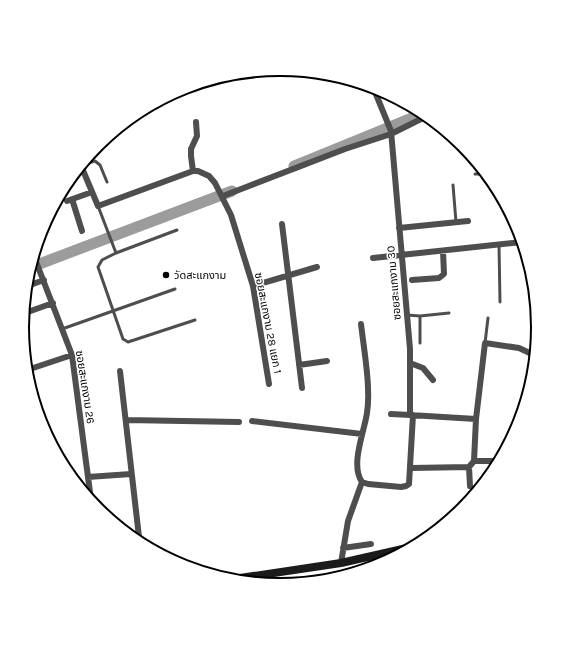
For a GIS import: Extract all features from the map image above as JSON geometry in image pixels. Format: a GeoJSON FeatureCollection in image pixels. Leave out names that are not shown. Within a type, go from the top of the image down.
{"type":"FeatureCollection","features":[{"type":"Feature","properties":{"kind":"main road"},"geometry":{"type":"LineString","coordinates":[[251,576],[341,563],[397,550]]}},
{"type":"Feature","properties":{"kind":"street","name":"ซอยสะแกงาม 30"},"geometry":{"type":"LineString","coordinates":[[362,482],[368,484],[406,486],[408,484],[411,468],[412,415],[410,362],[391,133],[375,94]]}},
{"type":"Feature","properties":{"kind":"street"},"geometry":{"type":"LineString","coordinates":[[223,196],[391,133],[421,119]]}},
{"type":"Feature","properties":{"kind":"street"},"geometry":{"type":"LineString","coordinates":[[83,171],[98,206],[193,171],[191,149],[197,136],[196,122]]}},
{"type":"Feature","properties":{"kind":"street","name":"ซอยสะแกงาม 28 แยก 1"},"geometry":{"type":"LineString","coordinates":[[193,171],[198,171],[208,176],[218,186],[231,215],[253,286],[269,384]]}},
{"type":"Feature","properties":{"kind":"street"},"geometry":{"type":"LineString","coordinates":[[82,231],[70,200],[92,192]]}},
{"type":"Feature","properties":{"kind":"street"},"geometry":{"type":"LineString","coordinates":[[399,228],[468,221]]}},
{"type":"Feature","properties":{"kind":"street"},"geometry":{"type":"LineString","coordinates":[[282,224],[287,276],[302,388]]}},
{"type":"Feature","properties":{"kind":"street"},"geometry":{"type":"LineString","coordinates":[[373,258],[518,243]]}},
{"type":"Feature","properties":{"kind":"street"},"geometry":{"type":"LineString","coordinates":[[412,280],[439,278],[444,274],[443,251]]}},
{"type":"Feature","properties":{"kind":"street","name":"ซอยสะแกงาม 26"},"geometry":{"type":"LineString","coordinates":[[38,263],[72,355],[90,492]]}},
{"type":"Feature","properties":{"kind":"street"},"geometry":{"type":"LineString","coordinates":[[253,286],[317,267]]}},
{"type":"Feature","properties":{"kind":"street"},"geometry":{"type":"LineString","coordinates":[[33,284],[44,280]]}},
{"type":"Feature","properties":{"kind":"street"},"geometry":{"type":"LineString","coordinates":[[30,312],[53,303]]}},
{"type":"Feature","properties":{"kind":"street"},"geometry":{"type":"LineString","coordinates":[[341,563],[348,521],[362,482],[358,477],[356,466],[368,400],[361,324]]}},
{"type":"Feature","properties":{"kind":"street"},"geometry":{"type":"LineString","coordinates":[[470,486],[469,467],[474,461],[476,419],[485,343],[519,348],[530,353]]}},
{"type":"Feature","properties":{"kind":"street"},"geometry":{"type":"LineString","coordinates":[[33,368],[72,355]]}},
{"type":"Feature","properties":{"kind":"street"},"geometry":{"type":"LineString","coordinates":[[299,365],[327,361]]}},
{"type":"Feature","properties":{"kind":"street"},"geometry":{"type":"LineString","coordinates":[[410,362],[423,368],[433,380]]}},
{"type":"Feature","properties":{"kind":"street"},"geometry":{"type":"LineString","coordinates":[[120,371],[139,535]]}},
{"type":"Feature","properties":{"kind":"street"},"geometry":{"type":"LineString","coordinates":[[391,414],[476,419]]}},
{"type":"Feature","properties":{"kind":"street"},"geometry":{"type":"LineString","coordinates":[[126,420],[239,422]]}},
{"type":"Feature","properties":{"kind":"street"},"geometry":{"type":"LineString","coordinates":[[252,421],[362,434]]}},
{"type":"Feature","properties":{"kind":"street"},"geometry":{"type":"LineString","coordinates":[[474,461],[494,460]]}},
{"type":"Feature","properties":{"kind":"street"},"geometry":{"type":"LineString","coordinates":[[411,468],[469,467]]}},
{"type":"Feature","properties":{"kind":"street"},"geometry":{"type":"LineString","coordinates":[[88,477],[131,474]]}},
{"type":"Feature","properties":{"kind":"street"},"geometry":{"type":"LineString","coordinates":[[343,548],[371,544]]}},
{"type":"Feature","properties":{"kind":"lane"},"geometry":{"type":"LineString","coordinates":[[90,162],[94,161],[98,163],[107,182]]}},
{"type":"Feature","properties":{"kind":"lane"},"geometry":{"type":"LineString","coordinates":[[475,174],[480,174]]}},
{"type":"Feature","properties":{"kind":"lane"},"geometry":{"type":"LineString","coordinates":[[453,184],[456,222]]}},
{"type":"Feature","properties":{"kind":"lane"},"geometry":{"type":"LineString","coordinates":[[98,206],[116,253]]}},
{"type":"Feature","properties":{"kind":"lane"},"geometry":{"type":"LineString","coordinates":[[177,230],[116,253],[102,260],[98,267],[123,339],[128,342],[195,320]]}},
{"type":"Feature","properties":{"kind":"lane"},"geometry":{"type":"LineString","coordinates":[[499,245],[500,302]]}},
{"type":"Feature","properties":{"kind":"lane"},"geometry":{"type":"LineString","coordinates":[[62,329],[112,310],[175,289]]}},
{"type":"Feature","properties":{"kind":"lane"},"geometry":{"type":"LineString","coordinates":[[406,315],[420,316],[448,313]]}},
{"type":"Feature","properties":{"kind":"lane"},"geometry":{"type":"LineString","coordinates":[[420,316],[420,343]]}},
{"type":"Feature","properties":{"kind":"lane"},"geometry":{"type":"LineString","coordinates":[[485,343],[488,318]]}},
{"type":"Feature","properties":{"kind":"waterway"},"geometry":{"type":"LineString","coordinates":[[294,166],[417,116]]}},
{"type":"Feature","properties":{"kind":"waterway"},"geometry":{"type":"LineString","coordinates":[[37,265],[232,191]]}},
{"type":"Feature","properties":{"kind":"place","name":"วัดสะแกงาม"},"geometry":{"type":"Point","coordinates":[166,275]}}]}
